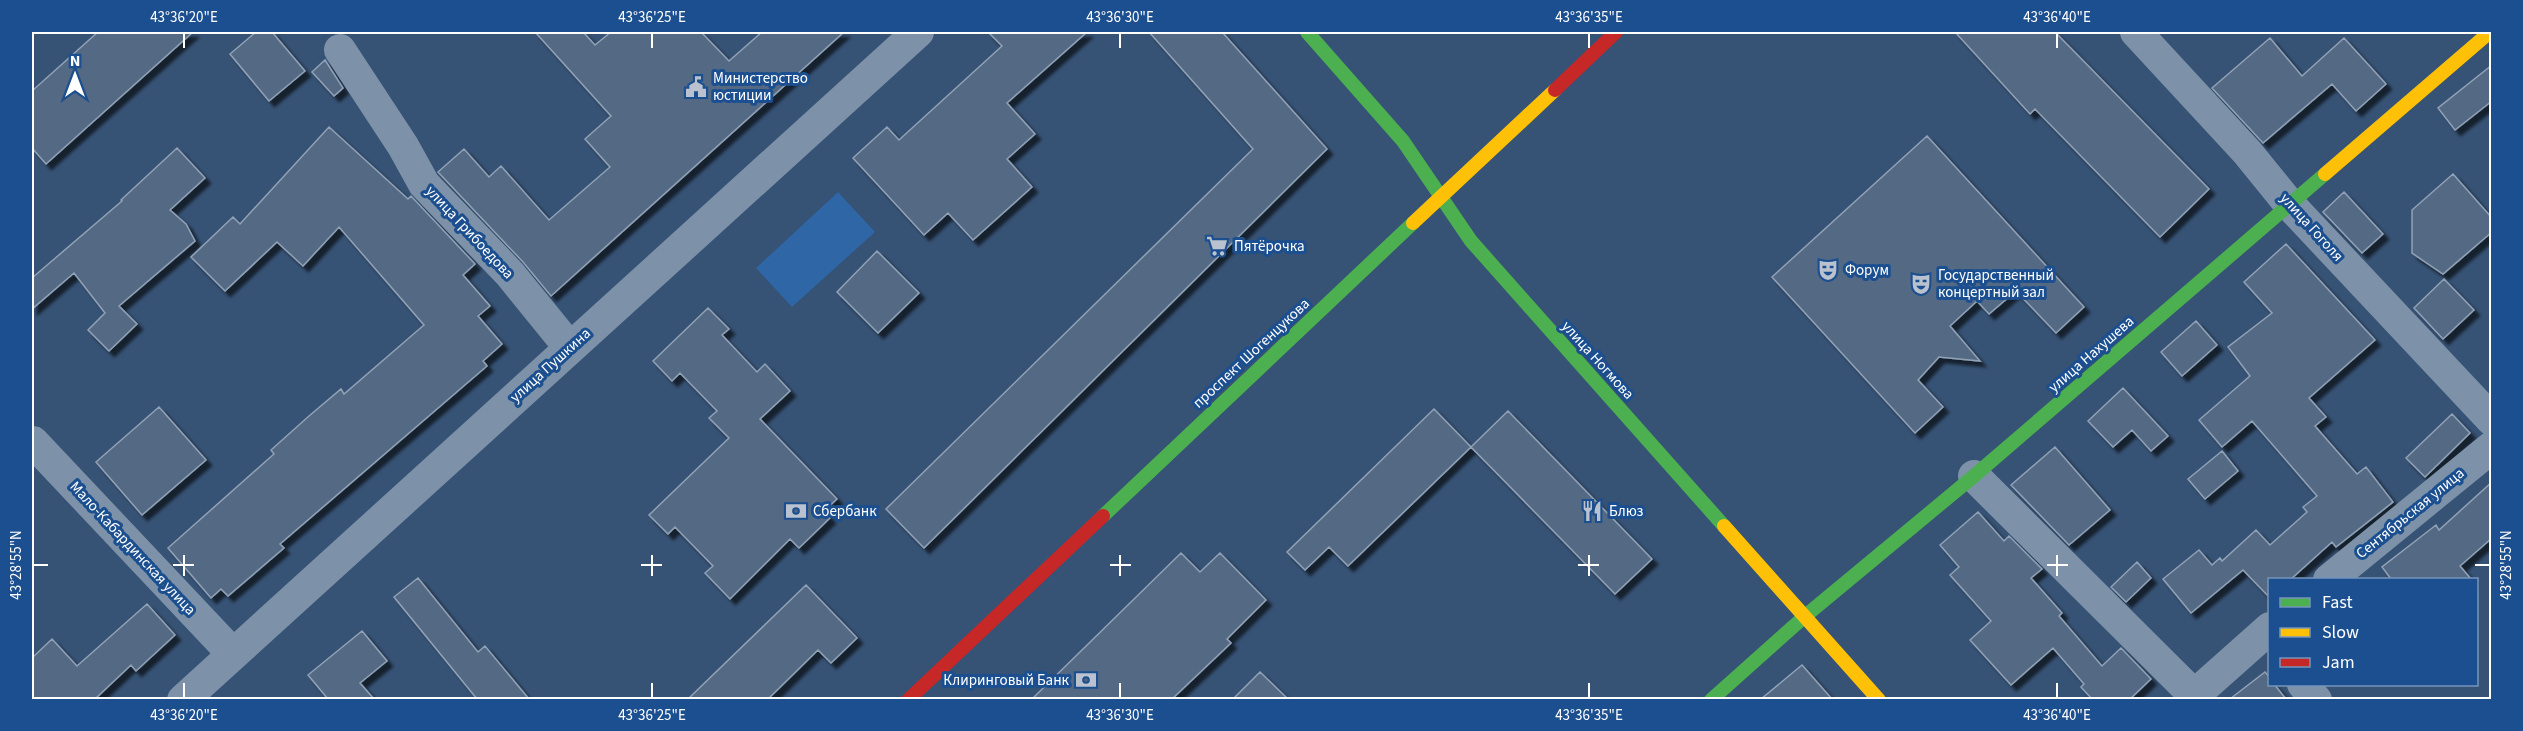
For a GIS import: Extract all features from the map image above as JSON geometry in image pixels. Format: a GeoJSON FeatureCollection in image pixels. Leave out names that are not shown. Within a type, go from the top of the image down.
{"type":"FeatureCollection","features":[{"type":"Feature","properties":{"kind":"street","name":"улица Пушкина"},"geometry":{"type":"LineString","coordinates":[[183,699],[918,32]]}},
{"type":"Feature","properties":{"kind":"street","name":"улица Ногмова"},"geometry":{"type":"LineString","coordinates":[[1307,32],[1403,141],[1471,241],[1879,699]]}},
{"type":"Feature","properties":{"kind":"street","name":"проспект Шогенцукова"},"geometry":{"type":"LineString","coordinates":[[909,699],[1616,32]]}},
{"type":"Feature","properties":{"kind":"street","name":"улица Гоголя"},"geometry":{"type":"LineString","coordinates":[[2136,32],[2247,152],[2290,205],[2492,420]]}},
{"type":"Feature","properties":{"kind":"street","name":"улица Нахушева"},"geometry":{"type":"LineString","coordinates":[[1711,699],[1804,617],[1974,476],[2490,32]]}},
{"type":"Feature","properties":{"kind":"street","name":"улица Грибоедова"},"geometry":{"type":"LineString","coordinates":[[339,50],[403,146],[424,184],[510,274],[570,348]]}},
{"type":"Feature","properties":{"kind":"street","name":"Мало-Кабардинская улица"},"geometry":{"type":"LineString","coordinates":[[33,442],[233,654]]}},
{"type":"Feature","properties":{"kind":"street","name":"Сентябрьская улица"},"geometry":{"type":"LineString","coordinates":[[2330,578],[2492,447]]}},
{"type":"Feature","properties":{"kind":"street"},"geometry":{"type":"LineString","coordinates":[[1974,476],[2191,697],[2266,637]]}},
{"type":"Feature","properties":{"kind":"street"},"geometry":{"type":"LineString","coordinates":[[2305,686],[2316,699]]}},
{"type":"Feature","properties":{"kind":"shaded area"},"geometry":{"type":"Polygon","coordinates":[[[838,192],[875,232],[792,307],[756,268],[838,192]]]}},
{"type":"Feature","properties":{"kind":"building"},"geometry":{"type":"Polygon","coordinates":[[[98,32],[193,32],[46,164],[32,148],[32,91],[98,32]]]}},
{"type":"Feature","properties":{"kind":"building"},"geometry":{"type":"Polygon","coordinates":[[[256,32],[272,32],[305,71],[269,101],[230,54],[256,32]]]}},
{"type":"Feature","properties":{"kind":"building"},"geometry":{"type":"Polygon","coordinates":[[[535,32],[583,32],[595,45],[611,32],[701,32],[729,61],[762,32],[844,32],[551,296],[523,262],[438,172],[464,149],[489,177],[501,166],[549,220],[610,167],[585,139],[611,116],[535,32]]]}},
{"type":"Feature","properties":{"kind":"building"},"geometry":{"type":"Polygon","coordinates":[[[988,32],[1087,32],[1007,103],[1035,134],[1007,159],[1032,187],[973,240],[948,213],[924,235],[853,158],[887,127],[899,140],[1002,46],[988,32]]]}},
{"type":"Feature","properties":{"kind":"building"},"geometry":{"type":"Polygon","coordinates":[[[1149,32],[1222,32],[1327,149],[924,548],[886,509],[1253,149],[1149,32]]]}},
{"type":"Feature","properties":{"kind":"building"},"geometry":{"type":"Polygon","coordinates":[[[1955,32],[2055,32],[2209,189],[2160,237],[2035,109],[2030,114],[1955,32]]]}},
{"type":"Feature","properties":{"kind":"building"},"geometry":{"type":"Polygon","coordinates":[[[2270,38],[2302,76],[2344,38],[2386,84],[2356,111],[2332,84],[2263,143],[2212,88],[2270,38]]]}},
{"type":"Feature","properties":{"kind":"building"},"geometry":{"type":"Polygon","coordinates":[[[325,60],[343,88],[334,96],[312,72],[325,60]]]}},
{"type":"Feature","properties":{"kind":"building"},"geometry":{"type":"Polygon","coordinates":[[[2492,65],[2492,101],[2455,130],[2438,108],[2492,65]]]}},
{"type":"Feature","properties":{"kind":"building"},"geometry":{"type":"Polygon","coordinates":[[[329,127],[408,199],[411,196],[475,264],[463,275],[490,306],[478,316],[502,344],[483,361],[487,366],[280,544],[284,548],[228,596],[221,589],[211,598],[168,548],[274,454],[271,450],[309,416],[341,389],[344,394],[424,325],[339,227],[303,266],[277,242],[225,291],[191,257],[233,217],[240,224],[329,127]]]}},
{"type":"Feature","properties":{"kind":"building","name":"Государственный концертный зал"},"geometry":{"type":"Polygon","coordinates":[[[1927,136],[2084,307],[2056,333],[2016,291],[1989,314],[1977,301],[1950,326],[1980,361],[1939,357],[1918,380],[1943,407],[1915,433],[1772,277],[1927,136]]]}},
{"type":"Feature","properties":{"kind":"building"},"geometry":{"type":"Polygon","coordinates":[[[177,148],[205,178],[170,210],[186,224],[195,241],[119,306],[137,324],[109,351],[88,330],[105,313],[74,273],[32,309],[32,278],[122,201],[177,148]]]}},
{"type":"Feature","properties":{"kind":"building"},"geometry":{"type":"Polygon","coordinates":[[[2453,174],[2492,218],[2492,232],[2443,274],[2412,253],[2412,210],[2453,174]]]}},
{"type":"Feature","properties":{"kind":"building"},"geometry":{"type":"Polygon","coordinates":[[[2344,192],[2383,234],[2362,253],[2323,212],[2344,192]]]}},
{"type":"Feature","properties":{"kind":"building"},"geometry":{"type":"Polygon","coordinates":[[[2286,244],[2375,340],[2309,398],[2326,417],[2315,426],[2357,474],[2366,467],[2393,502],[2336,547],[2332,542],[2292,578],[2268,578],[2268,596],[2243,570],[2191,613],[2163,579],[2199,550],[2212,565],[2220,558],[2222,561],[2256,530],[2270,545],[2307,512],[2303,507],[2317,496],[2252,421],[2222,447],[2199,420],[2250,376],[2228,347],[2272,313],[2244,282],[2286,244]]]}},
{"type":"Feature","properties":{"kind":"building"},"geometry":{"type":"Polygon","coordinates":[[[877,251],[919,293],[878,333],[837,292],[877,251]]]}},
{"type":"Feature","properties":{"kind":"building"},"geometry":{"type":"Polygon","coordinates":[[[2444,279],[2474,310],[2443,339],[2414,308],[2444,279]]]}},
{"type":"Feature","properties":{"kind":"building"},"geometry":{"type":"Polygon","coordinates":[[[708,308],[729,329],[722,335],[757,372],[765,364],[790,391],[760,419],[837,499],[824,511],[830,518],[799,548],[790,539],[730,599],[705,573],[713,566],[675,527],[668,534],[649,515],[729,438],[709,418],[717,411],[680,373],[672,381],[653,361],[708,308]]]}},
{"type":"Feature","properties":{"kind":"building"},"geometry":{"type":"Polygon","coordinates":[[[2196,321],[2217,345],[2182,376],[2161,352],[2196,321]]]}},
{"type":"Feature","properties":{"kind":"building"},"geometry":{"type":"Polygon","coordinates":[[[2123,388],[2168,436],[2151,451],[2132,430],[2113,447],[2088,421],[2123,388]]]}},
{"type":"Feature","properties":{"kind":"building"},"geometry":{"type":"Polygon","coordinates":[[[159,407],[206,460],[142,515],[96,462],[159,407]]]}},
{"type":"Feature","properties":{"kind":"building"},"geometry":{"type":"Polygon","coordinates":[[[1434,409],[1471,447],[1348,566],[1329,547],[1305,570],[1287,552],[1434,409]]]}},
{"type":"Feature","properties":{"kind":"building"},"geometry":{"type":"Polygon","coordinates":[[[1508,411],[1652,559],[1615,594],[1471,447],[1508,411]]]}},
{"type":"Feature","properties":{"kind":"building"},"geometry":{"type":"Polygon","coordinates":[[[2452,414],[2470,433],[2425,477],[2406,458],[2452,414]]]}},
{"type":"Feature","properties":{"kind":"building"},"geometry":{"type":"Polygon","coordinates":[[[2055,447],[2110,510],[2069,545],[2011,485],[2055,447]]]}},
{"type":"Feature","properties":{"kind":"building"},"geometry":{"type":"Polygon","coordinates":[[[2222,451],[2238,471],[2205,499],[2188,479],[2222,451]]]}},
{"type":"Feature","properties":{"kind":"building"},"geometry":{"type":"Polygon","coordinates":[[[2492,482],[2492,538],[2460,566],[2470,578],[2390,578],[2382,567],[2436,525],[2439,530],[2492,482]]]}},
{"type":"Feature","properties":{"kind":"building"},"geometry":{"type":"Polygon","coordinates":[[[1978,512],[2004,541],[2009,536],[2042,569],[2031,578],[2062,613],[2059,616],[2102,666],[2121,648],[2151,679],[2130,699],[2092,699],[2081,687],[2084,684],[2053,648],[2011,685],[1970,640],[1991,621],[1950,575],[1959,567],[1940,545],[1978,512]]]}},
{"type":"Feature","properties":{"kind":"building"},"geometry":{"type":"Polygon","coordinates":[[[1181,553],[1200,572],[1220,553],[1266,600],[1227,639],[1231,643],[1172,699],[1032,699],[1181,553]]]}},
{"type":"Feature","properties":{"kind":"building"},"geometry":{"type":"Polygon","coordinates":[[[2137,562],[2151,578],[2126,602],[2111,587],[2137,562]]]}},
{"type":"Feature","properties":{"kind":"building"},"geometry":{"type":"Polygon","coordinates":[[[418,578],[478,652],[485,646],[529,699],[477,699],[394,597],[418,578]]]}},
{"type":"Feature","properties":{"kind":"building"},"geometry":{"type":"Polygon","coordinates":[[[806,585],[857,638],[831,663],[818,650],[768,699],[688,699],[806,585]]]}},
{"type":"Feature","properties":{"kind":"building"},"geometry":{"type":"Polygon","coordinates":[[[147,604],[175,635],[136,671],[131,665],[95,699],[32,699],[32,658],[52,639],[77,666],[147,604]]]}},
{"type":"Feature","properties":{"kind":"building"},"geometry":{"type":"Polygon","coordinates":[[[362,631],[387,661],[360,683],[374,699],[328,699],[308,675],[362,631]]]}},
{"type":"Feature","properties":{"kind":"building"},"geometry":{"type":"Polygon","coordinates":[[[1802,665],[1832,699],[1761,699],[1802,665]]]}},
{"type":"Feature","properties":{"kind":"building"},"geometry":{"type":"Polygon","coordinates":[[[1260,672],[1288,699],[1233,699],[1260,672]]]}},
{"type":"Feature","properties":{"kind":"building"},"geometry":{"type":"Polygon","coordinates":[[[2265,672],[2268,676],[2268,686],[2276,686],[2286,699],[2230,699],[2265,672]]]}},
{"type":"Feature","properties":{"kind":"traffic: fast"},"geometry":{"type":"LineString","coordinates":[[1307,32],[1403,141],[1471,241],[1724,526]]}},
{"type":"Feature","properties":{"kind":"traffic: fast"},"geometry":{"type":"LineString","coordinates":[[1711,700],[1804,617],[1974,476],[2325,174]]}},
{"type":"Feature","properties":{"kind":"traffic: fast"},"geometry":{"type":"LineString","coordinates":[[1103,516],[1413,223]]}},
{"type":"Feature","properties":{"kind":"traffic: slow"},"geometry":{"type":"LineString","coordinates":[[2325,174],[2490,32]]}},
{"type":"Feature","properties":{"kind":"traffic: slow"},"geometry":{"type":"LineString","coordinates":[[1413,223],[1555,90]]}},
{"type":"Feature","properties":{"kind":"traffic: slow"},"geometry":{"type":"LineString","coordinates":[[1724,526],[1879,700]]}},
{"type":"Feature","properties":{"kind":"traffic: jam"},"geometry":{"type":"LineString","coordinates":[[1555,90],[1616,32]]}},
{"type":"Feature","properties":{"kind":"traffic: jam"},"geometry":{"type":"LineString","coordinates":[[908,700],[1103,516]]}},
{"type":"Feature","properties":{"kind":"place","name":"Министерство юстиции"},"geometry":{"type":"Point","coordinates":[696,87]}},
{"type":"Feature","properties":{"kind":"place","name":"Пятёрочка"},"geometry":{"type":"Point","coordinates":[1217,246]}},
{"type":"Feature","properties":{"kind":"place","name":"Форум"},"geometry":{"type":"Point","coordinates":[1828,270]}},
{"type":"Feature","properties":{"kind":"place","name":"Государственный концертный зал"},"geometry":{"type":"Point","coordinates":[1921,284]}},
{"type":"Feature","properties":{"kind":"place","name":"Сбербанк"},"geometry":{"type":"Point","coordinates":[796,511]}},
{"type":"Feature","properties":{"kind":"place","name":"Блюз"},"geometry":{"type":"Point","coordinates":[1592,511]}},
{"type":"Feature","properties":{"kind":"place","name":"Клиринговый Банк"},"geometry":{"type":"Point","coordinates":[1086,680]}}]}
